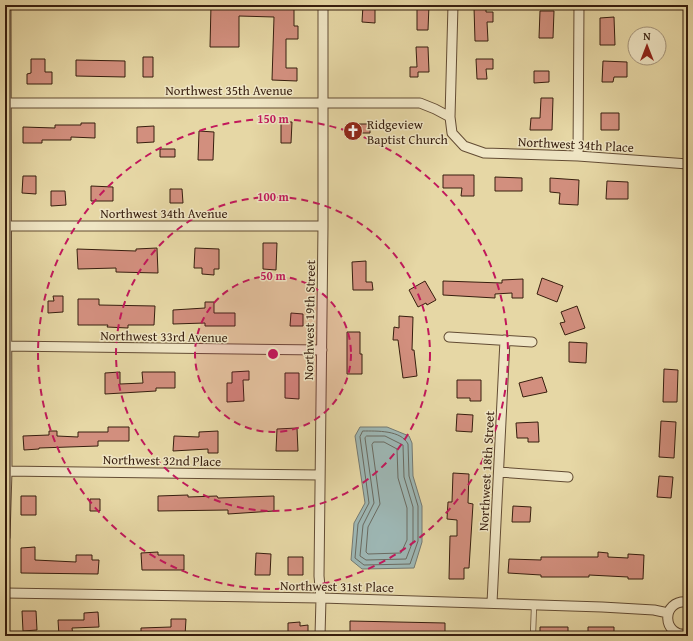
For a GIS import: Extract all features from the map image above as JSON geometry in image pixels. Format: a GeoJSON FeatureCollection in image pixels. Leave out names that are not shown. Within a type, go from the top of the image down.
{"type":"FeatureCollection","features":[{"type":"Feature","properties":{"kind":"street"},"geometry":{"type":"LineString","coordinates":[[5,537],[6,5]]}},
{"type":"Feature","properties":{"kind":"street","name":"Northwest 19th Street"},"geometry":{"type":"LineString","coordinates":[[320,636],[321,598],[319,576],[323,226],[323,5]]}},
{"type":"Feature","properties":{"kind":"street"},"geometry":{"type":"LineString","coordinates":[[450,117],[453,5]]}},
{"type":"Feature","properties":{"kind":"street"},"geometry":{"type":"LineString","coordinates":[[578,156],[579,5]]}},
{"type":"Feature","properties":{"kind":"street","name":"Northwest 35th Avenue"},"geometry":{"type":"LineString","coordinates":[[5,103],[420,103],[450,117]]}},
{"type":"Feature","properties":{"kind":"street","name":"Northwest 34th Place"},"geometry":{"type":"LineString","coordinates":[[450,117],[452,133],[464,146],[484,153],[578,156],[688,164]]}},
{"type":"Feature","properties":{"kind":"street","name":"Northwest 34th Avenue"},"geometry":{"type":"LineString","coordinates":[[5,226],[323,226]]}},
{"type":"Feature","properties":{"kind":"street"},"geometry":{"type":"LineString","coordinates":[[449,337],[532,342]]}},
{"type":"Feature","properties":{"kind":"street","name":"Northwest 18th Street"},"geometry":{"type":"LineString","coordinates":[[492,603],[505,340]]}},
{"type":"Feature","properties":{"kind":"street","name":"Northwest 33rd Avenue"},"geometry":{"type":"LineString","coordinates":[[6,346],[322,350]]}},
{"type":"Feature","properties":{"kind":"street","name":"Northwest 32nd Place"},"geometry":{"type":"LineString","coordinates":[[6,471],[320,475]]}},
{"type":"Feature","properties":{"kind":"street"},"geometry":{"type":"LineString","coordinates":[[499,472],[568,477]]}},
{"type":"Feature","properties":{"kind":"street","name":"Northwest 31st Place"},"geometry":{"type":"LineString","coordinates":[[5,593],[321,598],[492,603],[654,610],[668,614]]}},
{"type":"Feature","properties":{"kind":"street"},"geometry":{"type":"LineString","coordinates":[[686,635],[677,633],[672,629],[668,620],[668,614],[674,605],[688,600]]}},
{"type":"Feature","properties":{"kind":"lane"},"geometry":{"type":"LineString","coordinates":[[533,636],[534,605]]}},
{"type":"Feature","properties":{"kind":"water"},"geometry":{"type":"Polygon","coordinates":[[[360,427],[387,427],[409,436],[412,443],[413,476],[422,506],[422,542],[414,568],[362,569],[351,560],[354,523],[365,503],[355,436],[360,427]]]}},
{"type":"Feature","properties":{"kind":"building"},"geometry":{"type":"Polygon","coordinates":[[[211,5],[294,5],[294,26],[298,26],[298,39],[286,39],[286,68],[297,68],[297,81],[272,80],[274,17],[239,16],[239,47],[210,47],[211,5]]]}},
{"type":"Feature","properties":{"kind":"building"},"geometry":{"type":"Polygon","coordinates":[[[363,5],[375,5],[375,23],[362,22],[363,5]]]}},
{"type":"Feature","properties":{"kind":"building"},"geometry":{"type":"Polygon","coordinates":[[[417,5],[429,5],[428,30],[417,30],[417,5]]]}},
{"type":"Feature","properties":{"kind":"building"},"geometry":{"type":"Polygon","coordinates":[[[474,7],[486,7],[486,12],[493,12],[493,22],[487,22],[488,41],[475,41],[474,7]]]}},
{"type":"Feature","properties":{"kind":"building"},"geometry":{"type":"Polygon","coordinates":[[[540,11],[554,11],[553,38],[539,38],[540,11]]]}},
{"type":"Feature","properties":{"kind":"building"},"geometry":{"type":"Polygon","coordinates":[[[614,17],[615,45],[600,45],[600,18],[614,17]]]}},
{"type":"Feature","properties":{"kind":"building"},"geometry":{"type":"Polygon","coordinates":[[[416,47],[428,47],[429,72],[418,72],[418,77],[410,77],[410,67],[417,67],[416,47]]]}},
{"type":"Feature","properties":{"kind":"building"},"geometry":{"type":"Polygon","coordinates":[[[143,57],[153,57],[153,77],[143,77],[143,57]]]}},
{"type":"Feature","properties":{"kind":"building"},"geometry":{"type":"Polygon","coordinates":[[[31,59],[45,59],[45,72],[52,72],[52,84],[27,84],[27,74],[31,73],[31,59]]]}},
{"type":"Feature","properties":{"kind":"building"},"geometry":{"type":"Polygon","coordinates":[[[476,59],[493,59],[493,69],[486,69],[487,79],[477,79],[476,59]]]}},
{"type":"Feature","properties":{"kind":"building"},"geometry":{"type":"Polygon","coordinates":[[[76,60],[125,61],[125,77],[76,76],[76,60]]]}},
{"type":"Feature","properties":{"kind":"building"},"geometry":{"type":"Polygon","coordinates":[[[603,61],[627,62],[627,77],[614,77],[613,82],[602,82],[603,61]]]}},
{"type":"Feature","properties":{"kind":"building"},"geometry":{"type":"Polygon","coordinates":[[[534,71],[549,71],[549,82],[534,83],[534,71]]]}},
{"type":"Feature","properties":{"kind":"building"},"geometry":{"type":"Polygon","coordinates":[[[541,98],[553,98],[552,130],[530,130],[531,118],[540,118],[541,98]]]}},
{"type":"Feature","properties":{"kind":"building"},"geometry":{"type":"Polygon","coordinates":[[[601,113],[619,113],[619,130],[601,130],[601,113]]]}},
{"type":"Feature","properties":{"kind":"building"},"geometry":{"type":"Polygon","coordinates":[[[281,122],[292,122],[291,143],[281,143],[281,122]]]}},
{"type":"Feature","properties":{"kind":"building"},"geometry":{"type":"Polygon","coordinates":[[[81,123],[95,123],[95,138],[71,137],[71,140],[42,140],[42,143],[23,143],[23,127],[55,128],[55,125],[81,125],[81,123]]]}},
{"type":"Feature","properties":{"kind":"building"},"geometry":{"type":"Polygon","coordinates":[[[355,124],[370,124],[370,133],[356,133],[355,124]]]}},
{"type":"Feature","properties":{"kind":"building"},"geometry":{"type":"Polygon","coordinates":[[[154,126],[154,142],[137,143],[137,127],[154,126]]]}},
{"type":"Feature","properties":{"kind":"building"},"geometry":{"type":"Polygon","coordinates":[[[199,131],[214,132],[213,160],[198,160],[199,131]]]}},
{"type":"Feature","properties":{"kind":"building"},"geometry":{"type":"Polygon","coordinates":[[[160,149],[175,149],[175,157],[160,157],[160,149]]]}},
{"type":"Feature","properties":{"kind":"building"},"geometry":{"type":"Polygon","coordinates":[[[443,175],[474,175],[474,196],[461,196],[462,188],[443,188],[443,175]]]}},
{"type":"Feature","properties":{"kind":"building"},"geometry":{"type":"Polygon","coordinates":[[[23,176],[36,176],[36,194],[22,193],[23,176]]]}},
{"type":"Feature","properties":{"kind":"building"},"geometry":{"type":"Polygon","coordinates":[[[495,177],[522,178],[522,191],[495,191],[495,177]]]}},
{"type":"Feature","properties":{"kind":"building"},"geometry":{"type":"Polygon","coordinates":[[[550,178],[579,180],[578,205],[559,204],[560,193],[550,192],[550,178]]]}},
{"type":"Feature","properties":{"kind":"building"},"geometry":{"type":"Polygon","coordinates":[[[607,181],[628,182],[628,199],[606,199],[607,181]]]}},
{"type":"Feature","properties":{"kind":"building"},"geometry":{"type":"Polygon","coordinates":[[[91,186],[113,187],[113,201],[91,201],[91,186]]]}},
{"type":"Feature","properties":{"kind":"building"},"geometry":{"type":"Polygon","coordinates":[[[170,189],[182,189],[183,203],[170,203],[170,189]]]}},
{"type":"Feature","properties":{"kind":"building"},"geometry":{"type":"Polygon","coordinates":[[[51,191],[65,191],[66,205],[51,206],[51,191]]]}},
{"type":"Feature","properties":{"kind":"building"},"geometry":{"type":"Polygon","coordinates":[[[263,243],[277,243],[276,270],[263,269],[263,243]]]}},
{"type":"Feature","properties":{"kind":"building"},"geometry":{"type":"Polygon","coordinates":[[[157,248],[158,273],[116,272],[116,268],[78,269],[77,249],[136,251],[136,249],[157,248]]]}},
{"type":"Feature","properties":{"kind":"building"},"geometry":{"type":"Polygon","coordinates":[[[195,248],[219,249],[219,269],[214,269],[214,275],[202,274],[202,268],[194,268],[195,248]]]}},
{"type":"Feature","properties":{"kind":"building"},"geometry":{"type":"Polygon","coordinates":[[[366,261],[366,282],[372,282],[373,290],[353,290],[352,262],[366,261]]]}},
{"type":"Feature","properties":{"kind":"building"},"geometry":{"type":"Polygon","coordinates":[[[542,278],[563,286],[557,302],[537,294],[542,278]]]}},
{"type":"Feature","properties":{"kind":"building"},"geometry":{"type":"Polygon","coordinates":[[[523,279],[523,298],[512,298],[512,293],[495,294],[495,298],[443,295],[443,281],[502,283],[502,280],[523,279]]]}},
{"type":"Feature","properties":{"kind":"building"},"geometry":{"type":"Polygon","coordinates":[[[425,281],[436,300],[427,305],[426,303],[418,307],[409,290],[425,281]]]}},
{"type":"Feature","properties":{"kind":"building"},"geometry":{"type":"Polygon","coordinates":[[[53,296],[63,296],[63,312],[48,313],[48,301],[54,301],[53,296]]]}},
{"type":"Feature","properties":{"kind":"building"},"geometry":{"type":"Polygon","coordinates":[[[78,299],[99,299],[99,305],[155,306],[154,325],[128,325],[128,328],[107,327],[108,325],[78,325],[78,299]]]}},
{"type":"Feature","properties":{"kind":"building"},"geometry":{"type":"Polygon","coordinates":[[[205,302],[214,302],[214,313],[235,313],[235,326],[205,326],[205,323],[173,324],[173,310],[205,308],[205,302]]]}},
{"type":"Feature","properties":{"kind":"building"},"geometry":{"type":"Polygon","coordinates":[[[577,306],[585,328],[565,335],[560,323],[565,322],[561,312],[577,306]]]}},
{"type":"Feature","properties":{"kind":"building"},"geometry":{"type":"Polygon","coordinates":[[[291,313],[303,314],[303,326],[290,326],[291,313]]]}},
{"type":"Feature","properties":{"kind":"building"},"geometry":{"type":"Polygon","coordinates":[[[399,316],[413,317],[412,350],[414,350],[417,376],[403,378],[398,340],[393,340],[394,327],[399,328],[399,316]]]}},
{"type":"Feature","properties":{"kind":"building"},"geometry":{"type":"Polygon","coordinates":[[[347,332],[360,332],[362,374],[347,374],[347,332]]]}},
{"type":"Feature","properties":{"kind":"building"},"geometry":{"type":"Polygon","coordinates":[[[569,342],[587,343],[586,363],[569,362],[569,342]]]}},
{"type":"Feature","properties":{"kind":"building"},"geometry":{"type":"Polygon","coordinates":[[[664,369],[678,370],[677,402],[663,402],[664,369]]]}},
{"type":"Feature","properties":{"kind":"building"},"geometry":{"type":"Polygon","coordinates":[[[249,371],[249,380],[243,380],[244,401],[227,402],[227,383],[232,383],[232,372],[249,371]]]}},
{"type":"Feature","properties":{"kind":"building"},"geometry":{"type":"Polygon","coordinates":[[[120,372],[120,384],[143,383],[142,372],[175,372],[175,388],[156,388],[156,391],[105,394],[105,373],[120,372]]]}},
{"type":"Feature","properties":{"kind":"building"},"geometry":{"type":"Polygon","coordinates":[[[285,373],[299,373],[299,399],[285,398],[285,373]]]}},
{"type":"Feature","properties":{"kind":"building"},"geometry":{"type":"Polygon","coordinates":[[[542,377],[547,392],[523,397],[519,383],[542,377]]]}},
{"type":"Feature","properties":{"kind":"building"},"geometry":{"type":"Polygon","coordinates":[[[457,380],[481,380],[481,401],[470,401],[470,398],[457,398],[457,380]]]}},
{"type":"Feature","properties":{"kind":"building"},"geometry":{"type":"Polygon","coordinates":[[[457,414],[473,415],[472,432],[456,431],[457,414]]]}},
{"type":"Feature","properties":{"kind":"building"},"geometry":{"type":"Polygon","coordinates":[[[661,421],[676,422],[674,458],[659,457],[661,421]]]}},
{"type":"Feature","properties":{"kind":"building"},"geometry":{"type":"Polygon","coordinates":[[[538,422],[539,442],[528,442],[528,438],[517,438],[516,423],[538,422]]]}},
{"type":"Feature","properties":{"kind":"building"},"geometry":{"type":"Polygon","coordinates":[[[108,427],[129,427],[129,441],[98,441],[98,446],[24,450],[23,436],[49,435],[49,431],[57,431],[57,436],[78,437],[78,432],[108,432],[108,427]]]}},
{"type":"Feature","properties":{"kind":"building"},"geometry":{"type":"Polygon","coordinates":[[[297,428],[298,451],[276,451],[277,429],[297,428]]]}},
{"type":"Feature","properties":{"kind":"building"},"geometry":{"type":"Polygon","coordinates":[[[218,431],[218,453],[208,453],[208,449],[173,451],[174,436],[199,437],[199,432],[218,431]]]}},
{"type":"Feature","properties":{"kind":"building"},"geometry":{"type":"Polygon","coordinates":[[[453,473],[469,474],[468,503],[473,504],[469,568],[464,568],[464,579],[449,579],[450,536],[457,536],[457,520],[447,519],[448,502],[452,502],[453,473]]]}},
{"type":"Feature","properties":{"kind":"building"},"geometry":{"type":"Polygon","coordinates":[[[659,476],[673,477],[671,498],[657,497],[659,476]]]}},
{"type":"Feature","properties":{"kind":"building"},"geometry":{"type":"Polygon","coordinates":[[[188,495],[188,497],[217,496],[218,498],[274,496],[274,511],[228,514],[228,510],[158,511],[158,496],[188,495]]]}},
{"type":"Feature","properties":{"kind":"building"},"geometry":{"type":"Polygon","coordinates":[[[21,496],[36,496],[36,515],[21,515],[21,496]]]}},
{"type":"Feature","properties":{"kind":"building"},"geometry":{"type":"Polygon","coordinates":[[[90,499],[100,499],[100,511],[90,511],[90,499]]]}},
{"type":"Feature","properties":{"kind":"building"},"geometry":{"type":"Polygon","coordinates":[[[513,506],[531,507],[530,522],[512,522],[513,506]]]}},
{"type":"Feature","properties":{"kind":"building"},"geometry":{"type":"Polygon","coordinates":[[[35,547],[35,560],[76,562],[76,555],[92,555],[92,560],[99,560],[98,574],[21,573],[21,548],[35,547]]]}},
{"type":"Feature","properties":{"kind":"building"},"geometry":{"type":"Polygon","coordinates":[[[158,552],[158,555],[184,555],[184,570],[142,570],[141,553],[158,552]]]}},
{"type":"Feature","properties":{"kind":"building"},"geometry":{"type":"Polygon","coordinates":[[[598,552],[608,553],[608,557],[628,558],[628,554],[644,555],[643,579],[589,575],[589,577],[541,577],[541,575],[508,573],[509,559],[541,560],[541,557],[598,557],[598,552]]]}},
{"type":"Feature","properties":{"kind":"building"},"geometry":{"type":"Polygon","coordinates":[[[256,553],[271,554],[270,575],[255,575],[256,553]]]}},
{"type":"Feature","properties":{"kind":"building"},"geometry":{"type":"Polygon","coordinates":[[[288,557],[303,557],[303,575],[288,575],[288,557]]]}},
{"type":"Feature","properties":{"kind":"building"},"geometry":{"type":"Polygon","coordinates":[[[22,611],[36,611],[37,630],[23,631],[22,611]]]}},
{"type":"Feature","properties":{"kind":"building"},"geometry":{"type":"Polygon","coordinates":[[[98,612],[99,627],[72,628],[73,636],[59,636],[58,620],[84,620],[84,613],[98,612]]]}},
{"type":"Feature","properties":{"kind":"building"},"geometry":{"type":"Polygon","coordinates":[[[171,619],[186,619],[185,636],[141,636],[141,628],[171,627],[171,619]]]}},
{"type":"Feature","properties":{"kind":"building"},"geometry":{"type":"Polygon","coordinates":[[[350,621],[445,623],[445,636],[350,636],[350,621]]]}},
{"type":"Feature","properties":{"kind":"building"},"geometry":{"type":"Polygon","coordinates":[[[300,622],[300,626],[308,625],[308,634],[288,635],[288,623],[300,622]]]}},
{"type":"Feature","properties":{"kind":"building"},"geometry":{"type":"Polygon","coordinates":[[[540,627],[568,627],[568,636],[540,636],[540,627]]]}},
{"type":"Feature","properties":{"kind":"building"},"geometry":{"type":"Polygon","coordinates":[[[588,627],[614,627],[614,636],[588,636],[588,627]]]}},
{"type":"Feature","properties":{"kind":"place","name":"Ridgeview Baptist Church"},"geometry":{"type":"Point","coordinates":[353,131]}}]}
